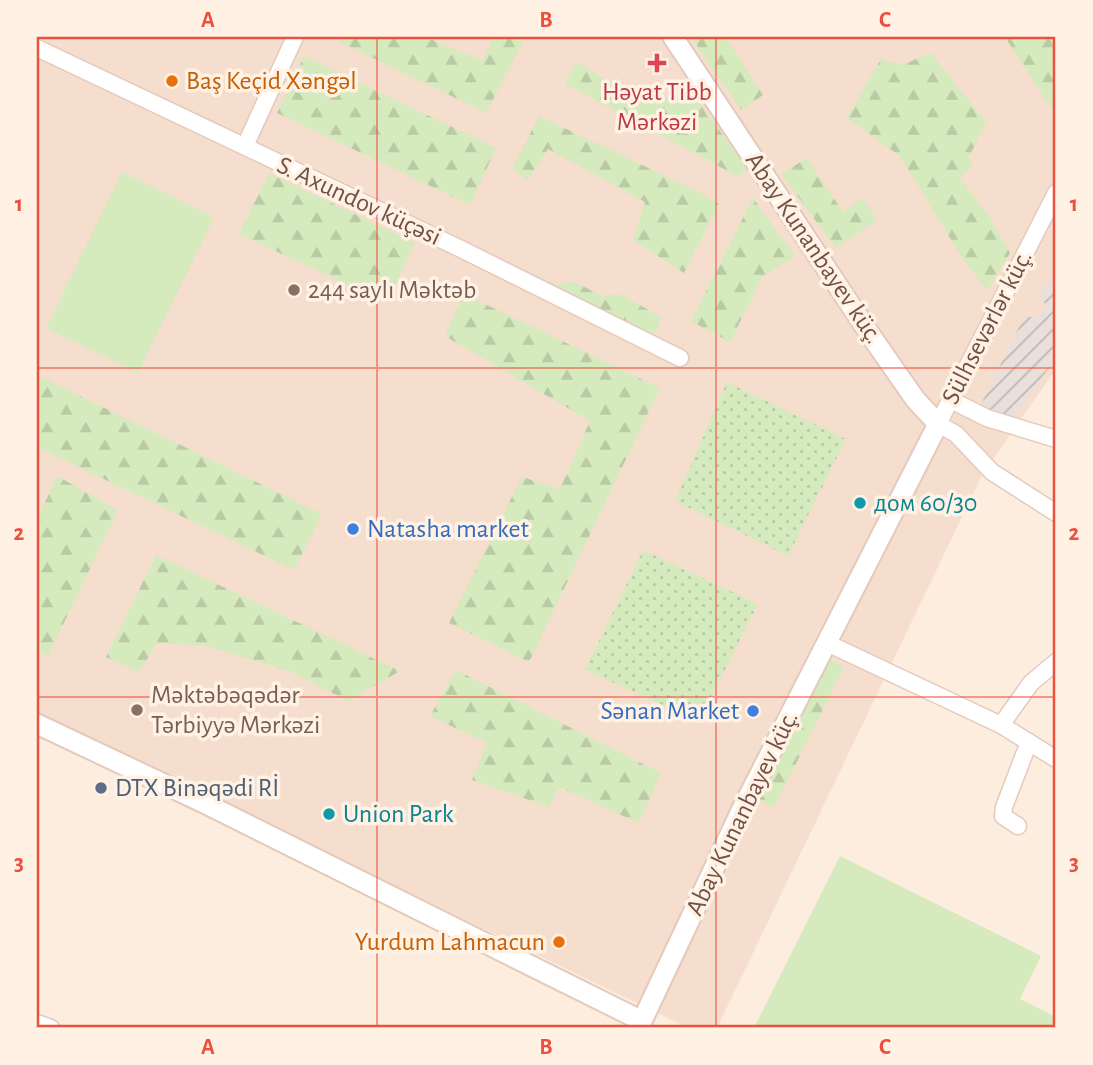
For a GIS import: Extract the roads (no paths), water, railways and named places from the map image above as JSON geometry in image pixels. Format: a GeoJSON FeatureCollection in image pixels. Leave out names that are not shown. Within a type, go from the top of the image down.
{"type":"FeatureCollection","features":[{"type":"Feature","properties":{"kind":"street"},"geometry":{"type":"LineString","coordinates":[[245,146],[295,37]]}},
{"type":"Feature","properties":{"kind":"street","name":"Abay Kunanbayev küç."},"geometry":{"type":"LineString","coordinates":[[37,724],[204,803],[642,1021],[741,811],[938,424],[920,406],[871,336],[673,37]]}},
{"type":"Feature","properties":{"kind":"street","name":"S. Axundov küçəsi"},"geometry":{"type":"LineString","coordinates":[[37,48],[461,249],[680,358]]}},
{"type":"Feature","properties":{"kind":"street","name":"Sülhsevərlər küç."},"geometry":{"type":"LineString","coordinates":[[938,424],[1056,193]]}},
{"type":"Feature","properties":{"kind":"street"},"geometry":{"type":"LineString","coordinates":[[951,400],[987,418],[1056,439]]}},
{"type":"Feature","properties":{"kind":"street"},"geometry":{"type":"LineString","coordinates":[[938,424],[956,434],[992,472],[1056,513]]}},
{"type":"Feature","properties":{"kind":"street"},"geometry":{"type":"LineString","coordinates":[[827,643],[1000,725],[1056,759]]}},
{"type":"Feature","properties":{"kind":"street"},"geometry":{"type":"LineString","coordinates":[[1000,725],[1031,684],[1056,662]]}},
{"type":"Feature","properties":{"kind":"street"},"geometry":{"type":"LineString","coordinates":[[1018,826],[1003,816],[1004,807],[1029,742]]}},
{"type":"Feature","properties":{"kind":"street"},"geometry":{"type":"LineString","coordinates":[[37,1023],[51,1028]]}},
{"type":"Feature","properties":{"kind":"place","name":"Həyat Tibb Mərkəzi"},"geometry":{"type":"Point","coordinates":[657,63]}},
{"type":"Feature","properties":{"kind":"place","name":"Baş Keçid Xəngəl"},"geometry":{"type":"Point","coordinates":[172,81]}},
{"type":"Feature","properties":{"kind":"place","name":"244 saylı Məktəb"},"geometry":{"type":"Point","coordinates":[294,290]}},
{"type":"Feature","properties":{"kind":"place","name":"дом 60/30"},"geometry":{"type":"Point","coordinates":[860,503]}},
{"type":"Feature","properties":{"kind":"place","name":"Natasha market"},"geometry":{"type":"Point","coordinates":[353,529]}},
{"type":"Feature","properties":{"kind":"place","name":"Məktəbəqədər Tərbiyyə Mərkəzi"},"geometry":{"type":"Point","coordinates":[137,710]}},
{"type":"Feature","properties":{"kind":"place","name":"Sənan Market"},"geometry":{"type":"Point","coordinates":[753,711]}},
{"type":"Feature","properties":{"kind":"place","name":"DTX Binəqədi Rİ"},"geometry":{"type":"Point","coordinates":[101,788]}},
{"type":"Feature","properties":{"kind":"place","name":"Union Park"},"geometry":{"type":"Point","coordinates":[329,814]}},
{"type":"Feature","properties":{"kind":"place","name":"Yurdum Lahmacun"},"geometry":{"type":"Point","coordinates":[559,942]}}]}
